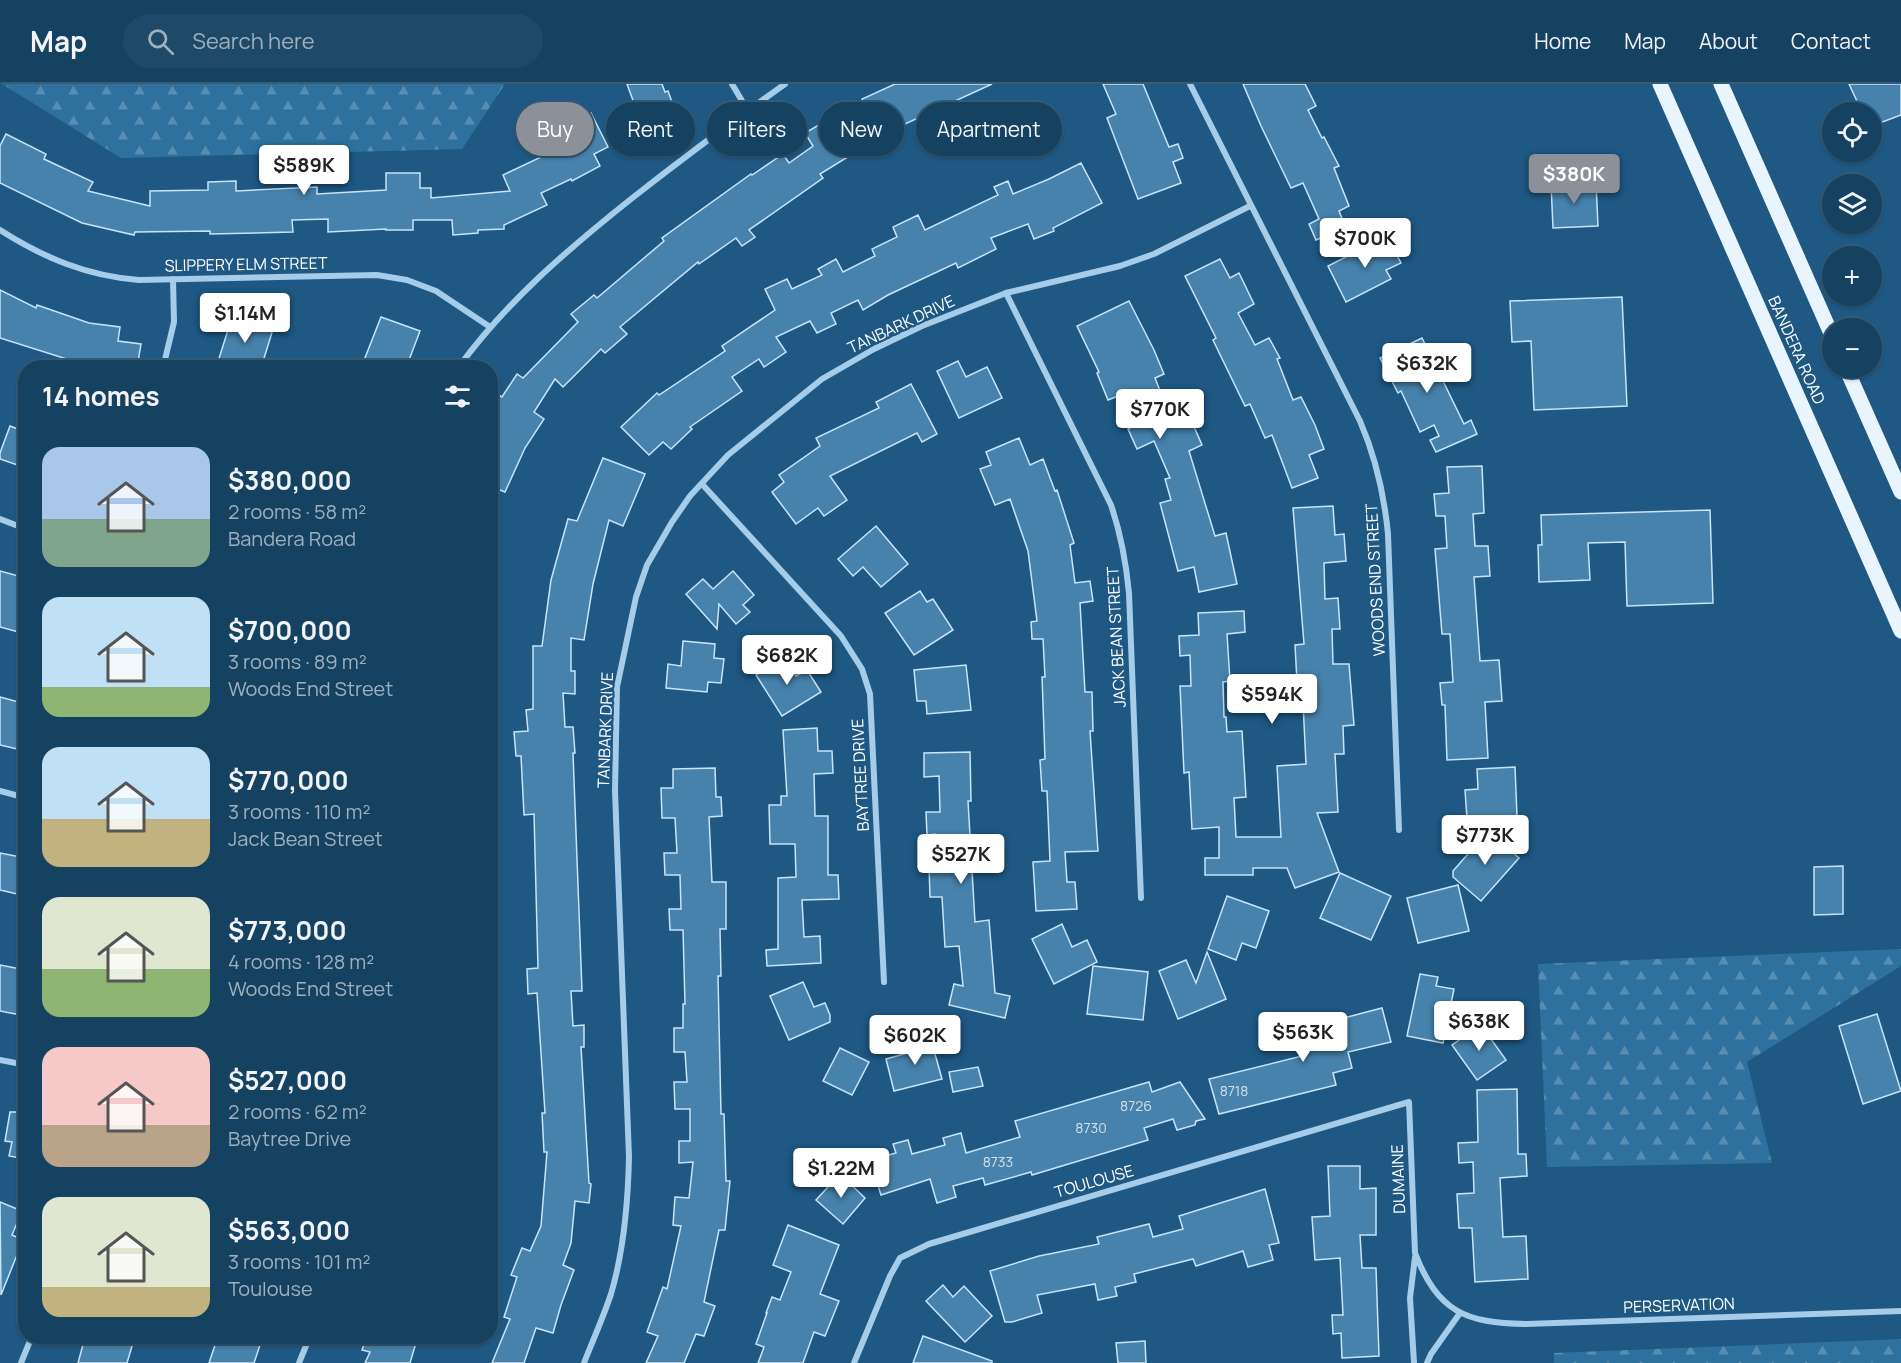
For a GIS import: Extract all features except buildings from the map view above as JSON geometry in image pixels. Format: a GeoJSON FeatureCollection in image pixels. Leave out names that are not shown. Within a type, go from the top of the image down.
{"type":"FeatureCollection","features":[{"type":"Feature","properties":{"kind":"main road","name":"BANDERA ROAD"},"geometry":{"type":"LineString","coordinates":[[1660,84],[1901,631]]}},
{"type":"Feature","properties":{"kind":"main road"},"geometry":{"type":"LineString","coordinates":[[1721,84],[1824,318]]}},
{"type":"Feature","properties":{"kind":"main road"},"geometry":{"type":"LineString","coordinates":[[1850,378],[1901,492]]}},
{"type":"Feature","properties":{"kind":"street"},"geometry":{"type":"LineString","coordinates":[[732,84],[743,102]]}},
{"type":"Feature","properties":{"kind":"street"},"geometry":{"type":"LineString","coordinates":[[760,102],[785,84]]}},
{"type":"Feature","properties":{"kind":"street","name":"WOODS END STREET"},"geometry":{"type":"LineString","coordinates":[[1190,84],[1360,421],[1379,473],[1385,501],[1388,534],[1399,830]]}},
{"type":"Feature","properties":{"kind":"street"},"geometry":{"type":"LineString","coordinates":[[465,360],[504,311],[569,249],[707,141]]}},
{"type":"Feature","properties":{"kind":"street","name":"TANBARK DRIVE"},"geometry":{"type":"LineString","coordinates":[[584,1363],[611,1294],[628,1204],[629,1157],[615,791],[617,687],[636,597],[647,565],[672,522],[728,455],[822,379],[874,349],[922,326],[1006,293],[1120,266],[1154,254],[1250,206]]}},
{"type":"Feature","properties":{"kind":"street","name":"SLIPPERY ELM STREET"},"geometry":{"type":"LineString","coordinates":[[0,230],[53,260],[120,279],[376,275],[407,280],[436,291],[490,327]]}},
{"type":"Feature","properties":{"kind":"street"},"geometry":{"type":"LineString","coordinates":[[165,360],[174,322],[173,279]]}},
{"type":"Feature","properties":{"kind":"street","name":"JACK BEAN STREET"},"geometry":{"type":"LineString","coordinates":[[1006,293],[1111,505],[1120,533],[1129,592],[1141,898]]}},
{"type":"Feature","properties":{"kind":"street","name":"BAYTREE DRIVE"},"geometry":{"type":"LineString","coordinates":[[702,484],[841,636],[862,669],[870,694],[884,982]]}},
{"type":"Feature","properties":{"kind":"street"},"geometry":{"type":"LineString","coordinates":[[0,519],[18,526]]}},
{"type":"Feature","properties":{"kind":"street"},"geometry":{"type":"LineString","coordinates":[[0,791],[18,796]]}},
{"type":"Feature","properties":{"kind":"street"},"geometry":{"type":"LineString","coordinates":[[0,1060],[18,1063]]}},
{"type":"Feature","properties":{"kind":"street","name":"DUMAINE"},"geometry":{"type":"LineString","coordinates":[[1409,1102],[1415,1253],[1410,1298],[1414,1363]]}},
{"type":"Feature","properties":{"kind":"street","name":"TOULOUSE"},"geometry":{"type":"LineString","coordinates":[[854,1363],[890,1276],[900,1258],[911,1251],[1409,1102]]}},
{"type":"Feature","properties":{"kind":"street","name":"DUMAINE"},"geometry":{"type":"LineString","coordinates":[[1415,1253],[1433,1291],[1460,1313]]}},
{"type":"Feature","properties":{"kind":"street","name":"PERSERVATION"},"geometry":{"type":"LineString","coordinates":[[1460,1313],[1481,1321],[1526,1324],[1901,1311]]}},
{"type":"Feature","properties":{"kind":"street"},"geometry":{"type":"LineString","coordinates":[[1427,1363],[1460,1313]]}},
{"type":"Feature","properties":{"kind":"street"},"geometry":{"type":"LineString","coordinates":[[21,1363],[29,1344]]}},
{"type":"Feature","properties":{"kind":"street"},"geometry":{"type":"LineString","coordinates":[[299,1363],[307,1344]]}},
{"type":"Feature","properties":{"kind":"green space"},"geometry":{"type":"Polygon","coordinates":[[[2,84],[505,84],[462,149],[121,158],[2,84]]]}},
{"type":"Feature","properties":{"kind":"green space"},"geometry":{"type":"Polygon","coordinates":[[[1901,949],[1901,966],[1747,1062],[1772,1163],[1547,1167],[1538,964],[1901,949]]]}},
{"type":"Feature","properties":{"kind":"green space"},"geometry":{"type":"Polygon","coordinates":[[[1901,1339],[1901,1363],[1554,1363],[1554,1353],[1901,1339]]]}}]}
